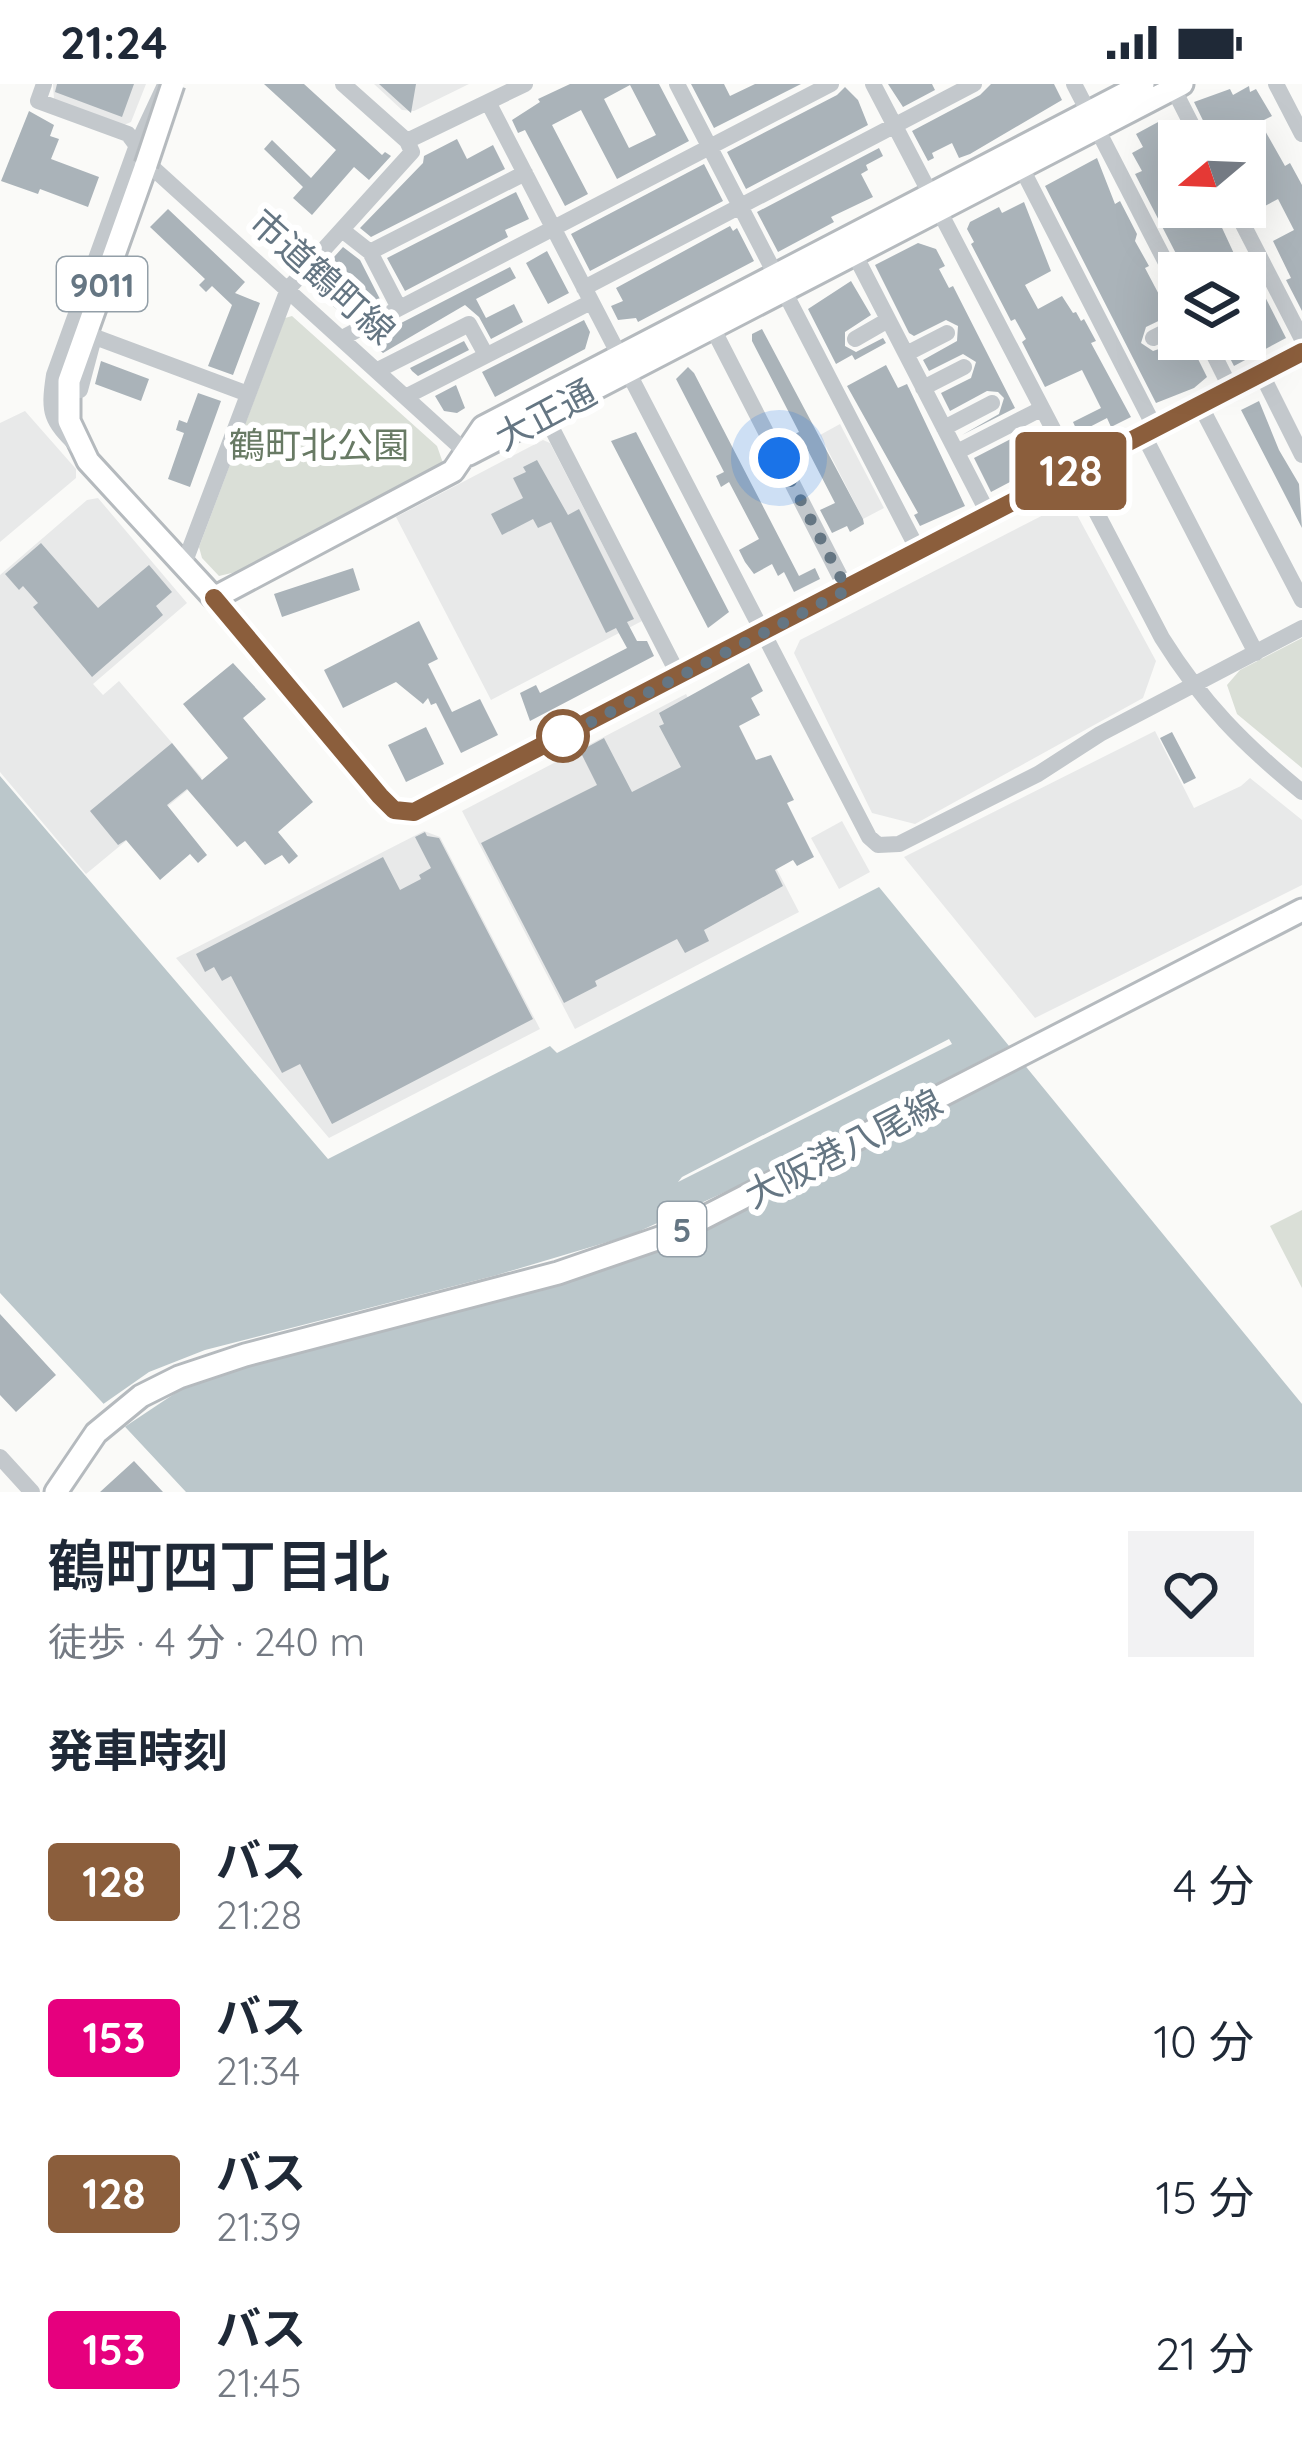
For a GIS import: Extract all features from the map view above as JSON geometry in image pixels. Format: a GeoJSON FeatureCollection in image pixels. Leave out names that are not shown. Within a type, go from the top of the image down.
{"type":"FeatureCollection","features":[{"type":"Feature","properties":{"kind":"main road","name":"9011"},"geometry":{"type":"LineString","coordinates":[[73,398],[75,359],[169,84]]}},
{"type":"Feature","properties":{"kind":"main road","name":"大正通"},"geometry":{"type":"LineString","coordinates":[[468,454],[483,428],[712,327],[779,284],[855,255],[934,202],[1021,167],[1143,84]]}},
{"type":"Feature","properties":{"kind":"main road","name":"大正通"},"geometry":{"type":"LineString","coordinates":[[468,454],[545,415],[623,364],[1093,120],[1175,85]]}},
{"type":"Feature","properties":{"kind":"main road"},"geometry":{"type":"LineString","coordinates":[[73,398],[80,448],[214,598],[453,471],[468,454]]}},
{"type":"Feature","properties":{"kind":"main road","name":"大阪港八尾線"},"geometry":{"type":"LineString","coordinates":[[56,1492],[96,1433],[141,1396],[179,1377],[245,1354],[558,1273],[674,1233],[1302,910]]}},
{"type":"Feature","properties":{"kind":"street"},"geometry":{"type":"LineString","coordinates":[[44,84],[38,101],[128,134],[136,145]]}},
{"type":"Feature","properties":{"kind":"street"},"geometry":{"type":"LineString","coordinates":[[80,448],[53,423],[54,375],[136,145],[169,84]]}},
{"type":"Feature","properties":{"kind":"street"},"geometry":{"type":"LineString","coordinates":[[184,564],[288,289],[412,152],[407,141],[344,84]]}},
{"type":"Feature","properties":{"kind":"street"},"geometry":{"type":"LineString","coordinates":[[407,141],[525,84]]}},
{"type":"Feature","properties":{"kind":"street"},"geometry":{"type":"LineString","coordinates":[[677,84],[919,552]]}},
{"type":"Feature","properties":{"kind":"street"},"geometry":{"type":"LineString","coordinates":[[342,338],[831,84]]}},
{"type":"Feature","properties":{"kind":"street"},"geometry":{"type":"LineString","coordinates":[[873,84],[1162,638],[1192,686],[1229,729],[1302,791]]}},
{"type":"Feature","properties":{"kind":"street"},"geometry":{"type":"LineString","coordinates":[[407,396],[486,356],[740,207],[974,84]]}},
{"type":"Feature","properties":{"kind":"street"},"geometry":{"type":"LineString","coordinates":[[1074,84],[1161,252]]}},
{"type":"Feature","properties":{"kind":"street"},"geometry":{"type":"LineString","coordinates":[[1276,84],[1302,134]]}},
{"type":"Feature","properties":{"kind":"street"},"geometry":{"type":"LineString","coordinates":[[1175,85],[1191,120]]}},
{"type":"Feature","properties":{"kind":"street"},"geometry":{"type":"LineString","coordinates":[[488,102],[869,837],[878,844],[899,844],[1038,775],[1100,734],[1302,628]]}},
{"type":"Feature","properties":{"kind":"street","name":"市道鶴町線"},"geometry":{"type":"LineString","coordinates":[[136,145],[154,169],[468,454]]}},
{"type":"Feature","properties":{"kind":"street"},"geometry":{"type":"LineString","coordinates":[[1021,167],[1256,652]]}},
{"type":"Feature","properties":{"kind":"street"},"geometry":{"type":"LineString","coordinates":[[73,398],[154,169]]}},
{"type":"Feature","properties":{"kind":"street"},"geometry":{"type":"LineString","coordinates":[[370,252],[525,173]]}},
{"type":"Feature","properties":{"kind":"street"},"geometry":{"type":"LineString","coordinates":[[1245,228],[1302,339]]}},
{"type":"Feature","properties":{"kind":"street"},"geometry":{"type":"LineString","coordinates":[[342,230],[370,252],[399,308]]}},
{"type":"Feature","properties":{"kind":"street"},"geometry":{"type":"LineString","coordinates":[[855,255],[989,515]]}},
{"type":"Feature","properties":{"kind":"street"},"geometry":{"type":"LineString","coordinates":[[855,338],[888,320]]}},
{"type":"Feature","properties":{"kind":"street"},"geometry":{"type":"LineString","coordinates":[[378,370],[469,324],[486,356]]}},
{"type":"Feature","properties":{"kind":"street"},"geometry":{"type":"LineString","coordinates":[[712,327],[847,590]]}},
{"type":"Feature","properties":{"kind":"street"},"geometry":{"type":"LineString","coordinates":[[906,354],[947,333]]}},
{"type":"Feature","properties":{"kind":"street"},"geometry":{"type":"LineString","coordinates":[[1153,338],[1158,336]]}},
{"type":"Feature","properties":{"kind":"street"},"geometry":{"type":"LineString","coordinates":[[95,337],[248,394]]}},
{"type":"Feature","properties":{"kind":"street"},"geometry":{"type":"LineString","coordinates":[[214,598],[394,810],[414,812],[1302,352]]}},
{"type":"Feature","properties":{"kind":"street"},"geometry":{"type":"LineString","coordinates":[[1216,360],[1231,389]]}},
{"type":"Feature","properties":{"kind":"street"},"geometry":{"type":"LineString","coordinates":[[923,388],[964,367]]}},
{"type":"Feature","properties":{"kind":"street"},"geometry":{"type":"LineString","coordinates":[[1261,374],[1302,455]]}},
{"type":"Feature","properties":{"kind":"street"},"geometry":{"type":"LineString","coordinates":[[944,428],[992,403]]}},
{"type":"Feature","properties":{"kind":"street"},"geometry":{"type":"LineString","coordinates":[[1200,405],[1302,600]]}},
{"type":"Feature","properties":{"kind":"street"},"geometry":{"type":"LineString","coordinates":[[957,452],[1041,409]]}},
{"type":"Feature","properties":{"kind":"street"},"geometry":{"type":"LineString","coordinates":[[545,415],[680,676]]}},
{"type":"Feature","properties":{"kind":"street"},"geometry":{"type":"LineString","coordinates":[[0,1457],[32,1492]]}},
{"type":"Feature","properties":{"kind":"shaded area"},"geometry":{"type":"Polygon","coordinates":[[[53,84],[146,84],[131,122],[124,125],[54,99],[53,84]]]}},
{"type":"Feature","properties":{"kind":"shaded area"},"geometry":{"type":"Polygon","coordinates":[[[374,84],[469,84],[414,111],[402,110],[374,84]]]}},
{"type":"Feature","properties":{"kind":"shaded area"},"geometry":{"type":"Polygon","coordinates":[[[25,411],[76,469],[76,478],[0,542],[0,423],[25,411]]]}},
{"type":"Feature","properties":{"kind":"shaded area"},"geometry":{"type":"Polygon","coordinates":[[[840,424],[884,508],[863,519],[820,435],[840,424]]]}},
{"type":"Feature","properties":{"kind":"shaded area"},"geometry":{"type":"Polygon","coordinates":[[[543,440],[550,443],[642,621],[491,700],[396,517],[543,440]]]}},
{"type":"Feature","properties":{"kind":"shaded area"},"geometry":{"type":"Polygon","coordinates":[[[98,498],[187,603],[93,684],[103,695],[119,681],[202,778],[86,874],[0,772],[0,575],[87,500],[98,498]]]}},
{"type":"Feature","properties":{"kind":"shaded area"},"geometry":{"type":"Polygon","coordinates":[[[1055,509],[1076,513],[1156,661],[1143,698],[915,824],[872,813],[794,653],[800,640],[1055,509]]]}},
{"type":"Feature","properties":{"kind":"shaded area"},"geometry":{"type":"Polygon","coordinates":[[[686,694],[799,912],[575,1029],[462,811],[686,694]]]}},
{"type":"Feature","properties":{"kind":"shaded area"},"geometry":{"type":"Polygon","coordinates":[[[1155,731],[1194,808],[1250,778],[1302,820],[1302,885],[1035,1018],[904,857],[1155,731]]]}},
{"type":"Feature","properties":{"kind":"shaded area"},"geometry":{"type":"Polygon","coordinates":[[[0,776],[328,1159],[550,1046],[557,1053],[879,887],[1302,1404],[1302,1492],[186,1492],[0,1293],[0,776]]]}},
{"type":"Feature","properties":{"kind":"shaded area"},"geometry":{"type":"Polygon","coordinates":[[[842,821],[870,872],[839,889],[811,838],[842,821]]]}},
{"type":"Feature","properties":{"kind":"shaded area"},"geometry":{"type":"Polygon","coordinates":[[[424,831],[440,837],[540,1029],[329,1138],[176,958],[424,831]]]}},
{"type":"Feature","properties":{"kind":"green space","name":"鶴町北公園"},"geometry":{"type":"Polygon","coordinates":[[[292,316],[437,446],[443,463],[236,572],[219,576],[202,558],[199,547],[285,318],[292,316]]]}},
{"type":"Feature","properties":{"kind":"green space"},"geometry":{"type":"Polygon","coordinates":[[[1302,638],[1302,768],[1237,714],[1227,685],[1240,670],[1302,638]]]}},
{"type":"Feature","properties":{"kind":"green space"},"geometry":{"type":"Polygon","coordinates":[[[1302,1210],[1302,1288],[1270,1226],[1302,1210]]]}},
{"type":"Feature","properties":{"kind":"pier"},"geometry":{"type":"Polygon","coordinates":[[[949,1039],[952,1044],[678,1182],[682,1177],[949,1039]]]}},
{"type":"Feature","properties":{"kind":"pier"},"geometry":{"type":"Polygon","coordinates":[[[1015,1043],[1029,1061],[755,1203],[641,1256],[560,1282],[251,1362],[186,1386],[120,1430],[99,1407],[149,1372],[205,1350],[497,1275],[631,1235],[747,1182],[1015,1043]]]}},
{"type":"Feature","properties":{"kind":"building"},"geometry":{"type":"Polygon","coordinates":[[[57,84],[134,84],[122,117],[55,92],[57,84]]]}},
{"type":"Feature","properties":{"kind":"building"},"geometry":{"type":"Polygon","coordinates":[[[264,84],[304,84],[382,155],[391,156],[369,180],[354,167],[312,215],[293,198],[303,187],[264,149],[272,140],[311,178],[336,150],[264,84]]]}},
{"type":"Feature","properties":{"kind":"building"},"geometry":{"type":"Polygon","coordinates":[[[379,84],[416,84],[411,113],[379,84]]]}},
{"type":"Feature","properties":{"kind":"building"},"geometry":{"type":"Polygon","coordinates":[[[570,84],[659,84],[689,141],[617,179],[581,110],[552,125],[588,194],[565,206],[525,130],[518,133],[512,120],[538,99],[570,84]],[[630,85],[604,99],[629,148],[656,135],[630,85]]]}},
{"type":"Feature","properties":{"kind":"building"},"geometry":{"type":"Polygon","coordinates":[[[691,84],[724,84],[730,96],[755,84],[801,84],[714,128],[691,84]]]}},
{"type":"Feature","properties":{"kind":"building"},"geometry":{"type":"Polygon","coordinates":[[[888,84],[932,84],[935,90],[903,107],[888,84]]]}},
{"type":"Feature","properties":{"kind":"building"},"geometry":{"type":"Polygon","coordinates":[[[991,84],[1054,84],[1062,100],[970,154],[959,158],[952,143],[932,153],[934,158],[928,161],[912,131],[980,95],[991,84]]]}},
{"type":"Feature","properties":{"kind":"building"},"geometry":{"type":"Polygon","coordinates":[[[1249,86],[1250,92],[1256,89],[1272,116],[1203,120],[1194,102],[1230,89],[1233,95],[1249,86]]]}},
{"type":"Feature","properties":{"kind":"building"},"geometry":{"type":"Polygon","coordinates":[[[845,87],[858,100],[868,125],[746,189],[727,152],[845,87]]]}},
{"type":"Feature","properties":{"kind":"building"},"geometry":{"type":"Polygon","coordinates":[[[29,111],[54,125],[50,136],[59,139],[51,159],[99,177],[88,207],[1,181],[29,111]]]}},
{"type":"Feature","properties":{"kind":"building"},"geometry":{"type":"Polygon","coordinates":[[[1158,122],[1158,219],[1135,174],[1142,171],[1132,153],[1143,147],[1136,134],[1158,122]]]}},
{"type":"Feature","properties":{"kind":"building"},"geometry":{"type":"Polygon","coordinates":[[[1266,133],[1302,185],[1302,311],[1273,241],[1294,230],[1278,199],[1266,205],[1266,133]]]}},
{"type":"Feature","properties":{"kind":"building"},"geometry":{"type":"Polygon","coordinates":[[[457,139],[467,159],[493,145],[505,169],[371,237],[360,228],[423,163],[424,156],[457,139]]]}},
{"type":"Feature","properties":{"kind":"building"},"geometry":{"type":"Polygon","coordinates":[[[879,148],[883,156],[866,165],[868,170],[861,174],[873,197],[831,217],[834,222],[778,252],[757,212],[879,148]]]}},
{"type":"Feature","properties":{"kind":"building"},"geometry":{"type":"Polygon","coordinates":[[[1097,158],[1115,204],[1120,201],[1137,234],[1135,241],[1158,293],[1158,321],[1146,327],[1141,343],[1158,349],[1158,360],[1198,360],[1207,377],[1194,388],[1156,403],[1045,186],[1097,158]]]}},
{"type":"Feature","properties":{"kind":"building"},"geometry":{"type":"Polygon","coordinates":[[[704,164],[723,201],[590,271],[571,234],[704,164]]]}},
{"type":"Feature","properties":{"kind":"building"},"geometry":{"type":"Polygon","coordinates":[[[516,192],[529,219],[505,230],[508,237],[405,291],[387,258],[516,192]]]}},
{"type":"Feature","properties":{"kind":"building"},"geometry":{"type":"Polygon","coordinates":[[[1024,202],[1051,271],[1025,285],[1038,309],[1062,296],[1073,313],[1084,319],[1096,341],[1091,343],[1131,417],[1111,427],[1107,418],[1078,433],[1073,422],[1101,408],[1082,370],[1045,387],[1022,342],[1026,339],[1015,319],[1011,321],[971,244],[970,222],[999,207],[1002,213],[1024,202]]]}},
{"type":"Feature","properties":{"kind":"building"},"geometry":{"type":"Polygon","coordinates":[[[168,209],[245,282],[235,293],[260,303],[233,375],[208,366],[232,305],[212,286],[206,292],[199,285],[205,279],[150,227],[168,209]]]}},
{"type":"Feature","properties":{"kind":"building"},"geometry":{"type":"Polygon","coordinates":[[[730,226],[733,231],[737,228],[754,261],[638,322],[636,318],[618,320],[611,306],[623,301],[616,288],[730,226]]]}},
{"type":"Feature","properties":{"kind":"building"},"geometry":{"type":"Polygon","coordinates":[[[1163,228],[1222,228],[1233,252],[1175,252],[1163,228]]]}},
{"type":"Feature","properties":{"kind":"building"},"geometry":{"type":"Polygon","coordinates":[[[918,243],[936,249],[945,266],[939,269],[949,288],[953,286],[1015,408],[962,435],[999,414],[1004,398],[987,391],[950,411],[941,393],[971,378],[976,362],[963,354],[929,371],[923,360],[957,341],[958,326],[946,320],[914,336],[909,333],[875,265],[918,243]]]}},
{"type":"Feature","properties":{"kind":"building"},"geometry":{"type":"Polygon","coordinates":[[[343,247],[360,260],[382,303],[349,320],[309,285],[343,247]]]}},
{"type":"Feature","properties":{"kind":"building"},"geometry":{"type":"Polygon","coordinates":[[[547,251],[569,293],[548,304],[526,263],[547,251]]]}},
{"type":"Feature","properties":{"kind":"building"},"geometry":{"type":"Polygon","coordinates":[[[510,267],[516,278],[476,299],[486,318],[514,304],[523,322],[491,339],[479,317],[465,305],[383,353],[368,340],[510,267]]]}},
{"type":"Feature","properties":{"kind":"building"},"geometry":{"type":"Polygon","coordinates":[[[851,281],[871,315],[845,332],[845,346],[856,352],[883,338],[886,343],[855,360],[852,355],[836,364],[808,309],[851,281]]]}},
{"type":"Feature","properties":{"kind":"building"},"geometry":{"type":"Polygon","coordinates":[[[1266,299],[1286,338],[1266,349],[1266,299]]]}},
{"type":"Feature","properties":{"kind":"building"},"geometry":{"type":"Polygon","coordinates":[[[584,320],[590,332],[585,349],[495,397],[482,372],[584,320]]]}},
{"type":"Feature","properties":{"kind":"building"},"geometry":{"type":"Polygon","coordinates":[[[762,329],[863,519],[864,524],[850,532],[847,526],[832,533],[820,510],[835,503],[804,443],[798,446],[792,435],[799,432],[752,341],[752,334],[762,329]]]}},
{"type":"Feature","properties":{"kind":"building"},"geometry":{"type":"Polygon","coordinates":[[[464,341],[469,350],[418,376],[410,368],[464,341]]]}},
{"type":"Feature","properties":{"kind":"building"},"geometry":{"type":"Polygon","coordinates":[[[101,361],[149,379],[141,401],[95,384],[101,361]]]}},
{"type":"Feature","properties":{"kind":"building"},"geometry":{"type":"Polygon","coordinates":[[[886,365],[898,388],[907,384],[965,506],[920,526],[914,515],[918,513],[847,386],[886,365]]]}},
{"type":"Feature","properties":{"kind":"building"},"geometry":{"type":"Polygon","coordinates":[[[688,367],[799,576],[815,568],[820,579],[794,592],[784,572],[778,576],[772,564],[754,574],[745,562],[739,550],[759,539],[729,482],[721,487],[716,476],[724,472],[676,379],[688,367]]]}},
{"type":"Feature","properties":{"kind":"building"},"geometry":{"type":"Polygon","coordinates":[[[456,385],[465,408],[457,413],[444,411],[435,396],[456,385]]]}},
{"type":"Feature","properties":{"kind":"building"},"geometry":{"type":"Polygon","coordinates":[[[198,393],[221,401],[190,487],[168,479],[184,433],[176,430],[179,420],[187,423],[198,393]]]}},
{"type":"Feature","properties":{"kind":"building"},"geometry":{"type":"Polygon","coordinates":[[[1259,401],[1299,484],[1302,528],[1241,410],[1259,401]]]}},
{"type":"Feature","properties":{"kind":"building"},"geometry":{"type":"Polygon","coordinates":[[[1028,430],[1040,456],[1025,464],[1029,472],[991,492],[974,458],[1028,430]]]}},
{"type":"Feature","properties":{"kind":"building"},"geometry":{"type":"Polygon","coordinates":[[[636,432],[729,612],[708,628],[611,441],[636,432]]]}},
{"type":"Feature","properties":{"kind":"building"},"geometry":{"type":"Polygon","coordinates":[[[537,460],[568,515],[579,509],[634,619],[627,622],[637,641],[647,641],[654,656],[530,721],[520,693],[536,685],[540,693],[627,648],[616,628],[606,633],[551,522],[538,528],[533,519],[502,535],[491,514],[523,498],[513,478],[537,460]]]}},
{"type":"Feature","properties":{"kind":"building"},"geometry":{"type":"Polygon","coordinates":[[[41,543],[98,608],[149,565],[172,592],[156,606],[163,615],[92,677],[33,607],[38,603],[5,574],[41,543]]]}},
{"type":"Feature","properties":{"kind":"building"},"geometry":{"type":"Polygon","coordinates":[[[353,568],[360,590],[282,617],[274,594],[353,568]]]}},
{"type":"Feature","properties":{"kind":"building"},"geometry":{"type":"Polygon","coordinates":[[[419,621],[438,659],[428,664],[452,712],[480,699],[498,735],[461,753],[436,703],[431,705],[428,698],[423,704],[396,682],[343,708],[324,670],[419,621]]]}},
{"type":"Feature","properties":{"kind":"building"},"geometry":{"type":"Polygon","coordinates":[[[233,663],[266,699],[243,718],[313,802],[278,832],[298,856],[289,864],[282,855],[265,865],[245,841],[237,847],[187,789],[167,805],[207,855],[198,863],[190,854],[160,880],[126,840],[118,845],[90,811],[172,743],[202,780],[228,758],[183,704],[233,663]]]}},
{"type":"Feature","properties":{"kind":"building"},"geometry":{"type":"Polygon","coordinates":[[[749,663],[763,691],[751,698],[760,715],[739,726],[756,760],[771,755],[794,800],[787,803],[814,857],[797,866],[793,860],[775,870],[783,886],[704,930],[709,941],[685,953],[677,939],[595,981],[597,986],[564,1003],[481,843],[597,785],[580,751],[604,738],[632,792],[681,767],[659,726],[664,724],[659,713],[749,663]]]}},
{"type":"Feature","properties":{"kind":"building"},"geometry":{"type":"Polygon","coordinates":[[[426,727],[444,764],[406,782],[388,745],[426,727]]]}},
{"type":"Feature","properties":{"kind":"building"},"geometry":{"type":"Polygon","coordinates":[[[1172,732],[1196,778],[1184,784],[1160,738],[1172,732]]]}},
{"type":"Feature","properties":{"kind":"building"},"geometry":{"type":"Polygon","coordinates":[[[425,832],[439,838],[533,1019],[332,1124],[300,1064],[282,1073],[231,976],[222,981],[214,967],[205,972],[196,954],[383,857],[400,890],[421,879],[419,875],[431,868],[415,837],[425,832]]]}},
{"type":"Feature","properties":{"kind":"building"},"geometry":{"type":"Polygon","coordinates":[[[0,1314],[56,1375],[16,1412],[0,1395],[0,1314]]]}},
{"type":"Feature","properties":{"kind":"building"},"geometry":{"type":"Polygon","coordinates":[[[134,1461],[163,1492],[100,1492],[134,1461]]]}},
{"type":"Feature","properties":{"kind":"bus line","name":"128"},"geometry":{"type":"LineString","coordinates":[[214,598],[380,796],[394,810],[414,812],[1302,352]]}},
{"type":"Feature","properties":{"kind":"route"},"geometry":{"type":"LineString","coordinates":[[563,736],[558,739],[847,590],[779,458]]}}]}
